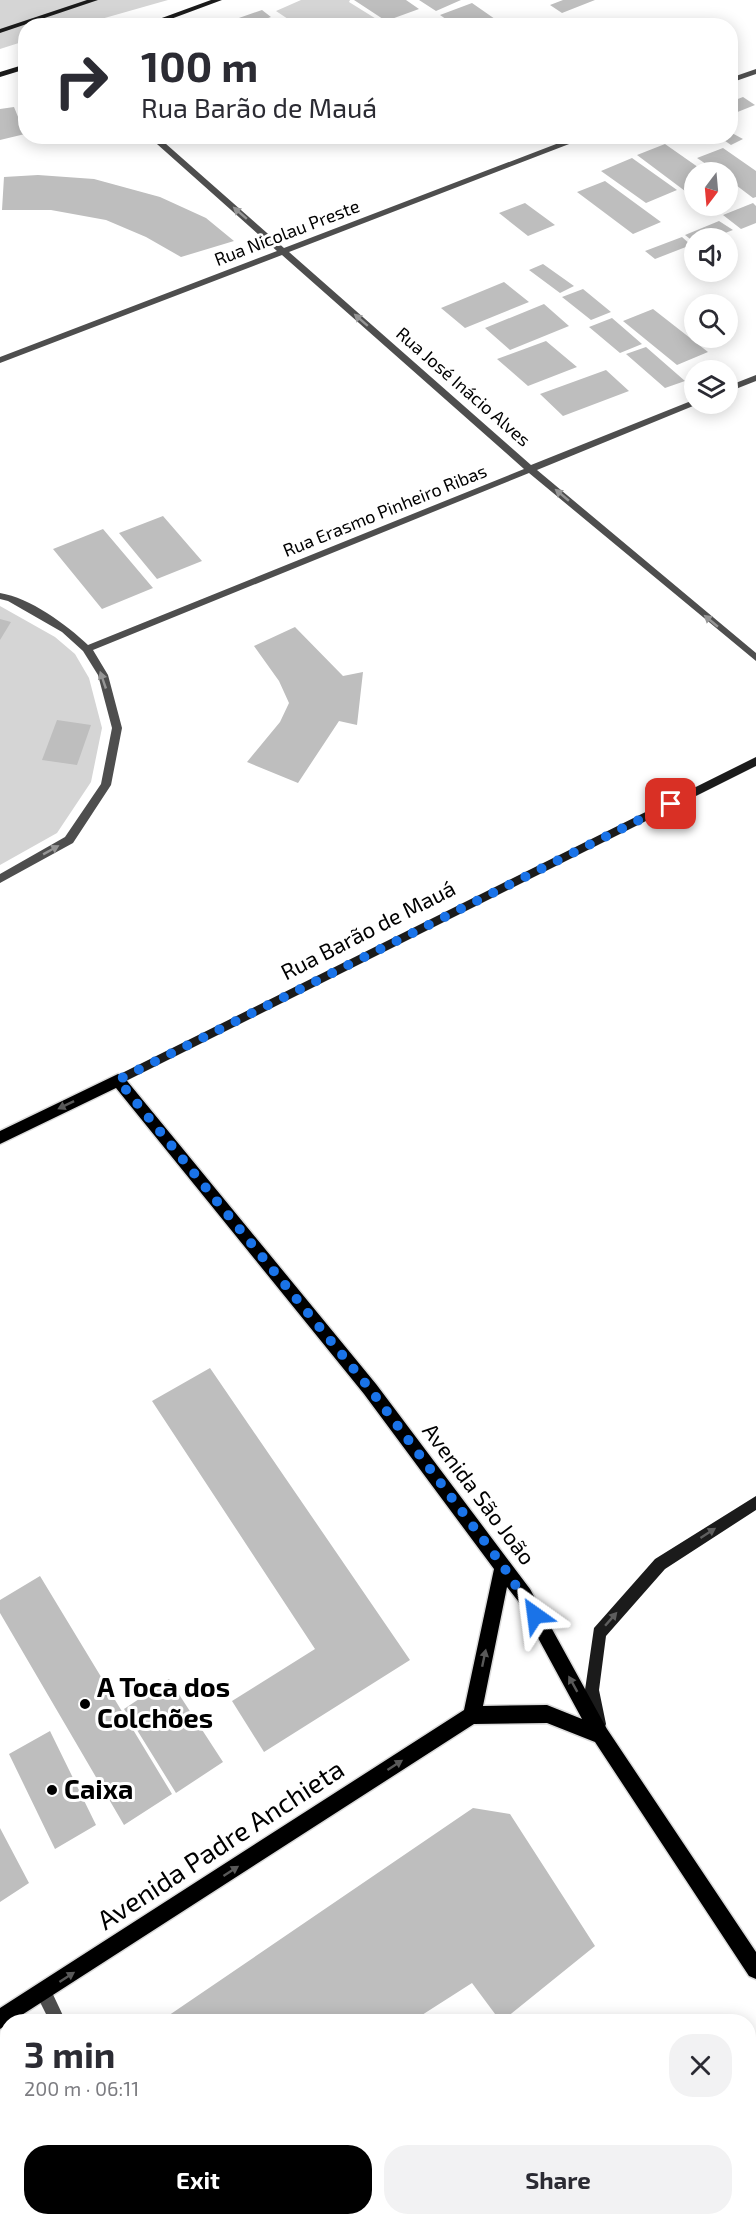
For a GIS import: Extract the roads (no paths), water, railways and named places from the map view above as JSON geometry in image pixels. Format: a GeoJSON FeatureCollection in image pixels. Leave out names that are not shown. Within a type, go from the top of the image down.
{"type":"FeatureCollection","features":[{"type":"Feature","properties":{"kind":"main road"},"geometry":{"type":"LineString","coordinates":[[46,18],[94,0]]}},
{"type":"Feature","properties":{"kind":"main road"},"geometry":{"type":"LineString","coordinates":[[166,18],[218,0]]}},
{"type":"Feature","properties":{"kind":"main road"},"geometry":{"type":"LineString","coordinates":[[0,31],[18,28]]}},
{"type":"Feature","properties":{"kind":"main road"},"geometry":{"type":"LineString","coordinates":[[0,75],[18,69]]}},
{"type":"Feature","properties":{"kind":"main road","name":"Rua Barão de Mauá"},"geometry":{"type":"LineString","coordinates":[[0,1138],[756,761]]}},
{"type":"Feature","properties":{"kind":"main road","name":"Avenida São João"},"geometry":{"type":"LineString","coordinates":[[118,1080],[370,1389],[524,1595],[601,1735],[756,1969]]}},
{"type":"Feature","properties":{"kind":"main road"},"geometry":{"type":"LineString","coordinates":[[601,1735],[592,1690],[598,1633],[660,1564],[756,1502]]}},
{"type":"Feature","properties":{"kind":"main road"},"geometry":{"type":"LineString","coordinates":[[503,1566],[472,1715],[548,1714],[601,1735]]}},
{"type":"Feature","properties":{"kind":"main road","name":"Avenida Padre Anchieta"},"geometry":{"type":"LineString","coordinates":[[8,2014],[472,1715]]}},
{"type":"Feature","properties":{"kind":"street"},"geometry":{"type":"LineString","coordinates":[[738,78],[756,71]]}},
{"type":"Feature","properties":{"kind":"street","name":"Rua José Inácio Alves"},"geometry":{"type":"LineString","coordinates":[[161,144],[531,470],[756,658]]}},
{"type":"Feature","properties":{"kind":"street","name":"Rua Nicolau Preste"},"geometry":{"type":"LineString","coordinates":[[0,360],[564,144]]}},
{"type":"Feature","properties":{"kind":"street"},"geometry":{"type":"LineString","coordinates":[[738,385],[756,378]]}},
{"type":"Feature","properties":{"kind":"street","name":"Rua Erasmo Pinheiro Ribas"},"geometry":{"type":"LineString","coordinates":[[87,649],[684,407]]}},
{"type":"Feature","properties":{"kind":"street"},"geometry":{"type":"LineString","coordinates":[[0,596],[10,598],[66,630],[87,649],[103,675],[117,728],[106,785],[69,840],[0,879]]}},
{"type":"Feature","properties":{"kind":"street"},"geometry":{"type":"LineString","coordinates":[[43,1992],[54,2014]]}},
{"type":"Feature","properties":{"kind":"place","name":"A Toca dos Colchões"},"geometry":{"type":"Point","coordinates":[85,1704]}},
{"type":"Feature","properties":{"kind":"place","name":"Caixa"},"geometry":{"type":"Point","coordinates":[52,1790]}}]}
